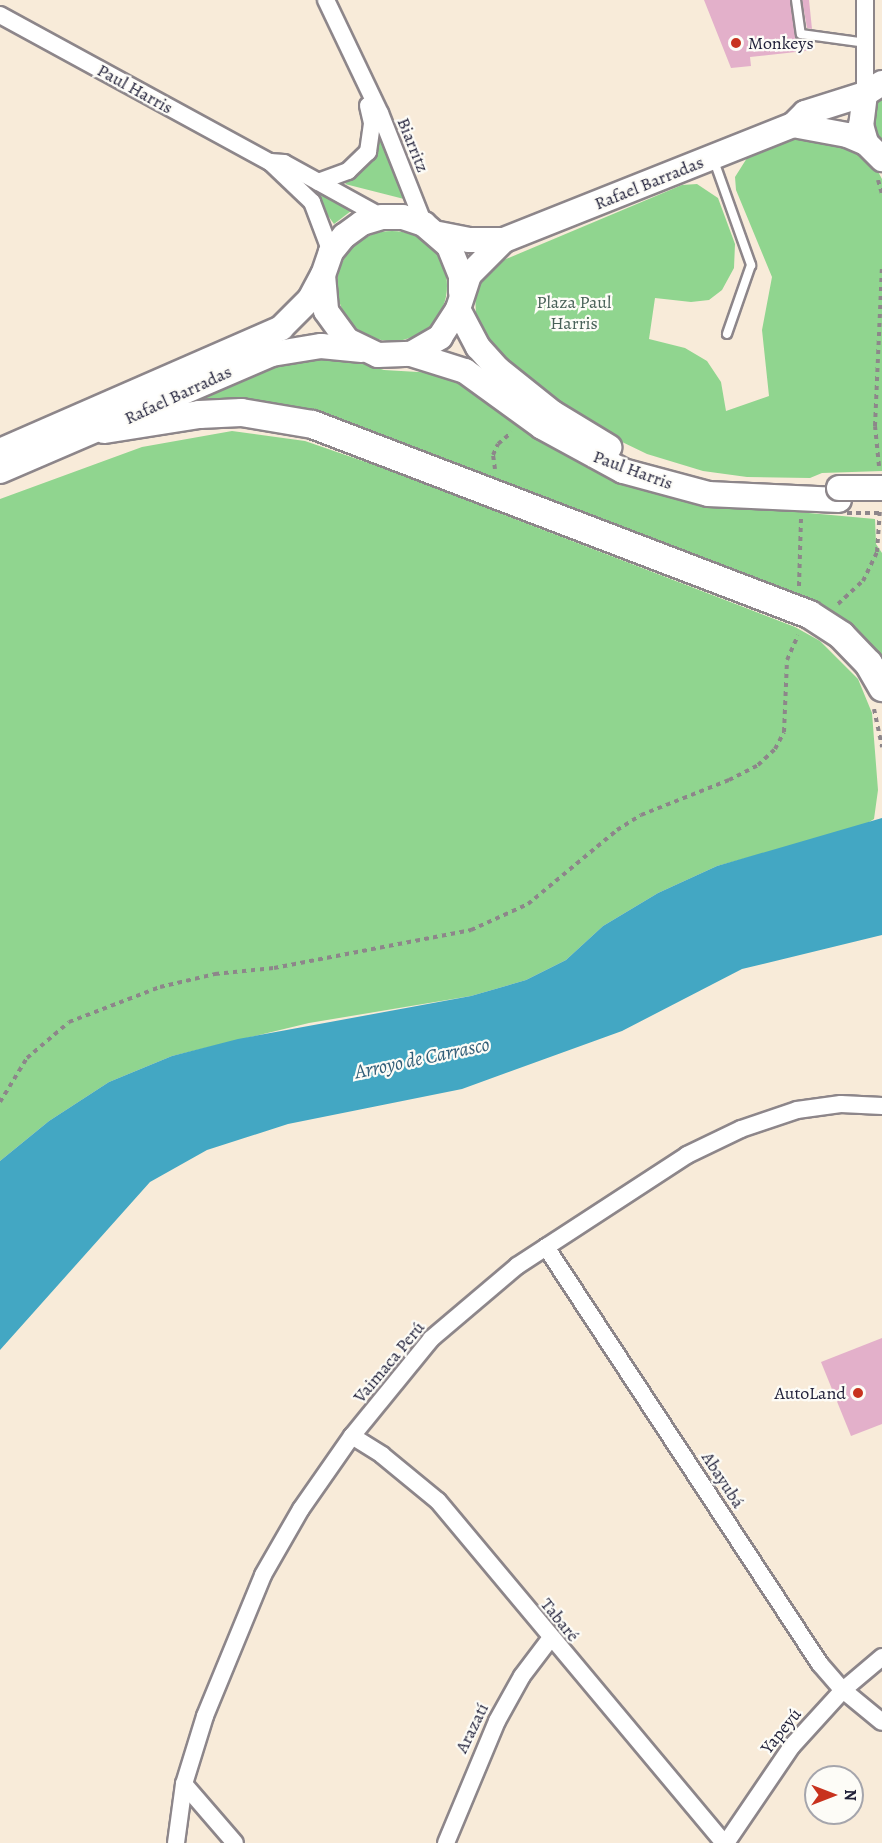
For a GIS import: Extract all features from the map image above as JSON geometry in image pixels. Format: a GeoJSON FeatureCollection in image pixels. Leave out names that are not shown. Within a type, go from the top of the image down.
{"type":"FeatureCollection","features":[{"type":"Feature","properties":{"kind":"main road","name":"Rafael Barradas"},"geometry":{"type":"LineString","coordinates":[[0,451],[275,331],[296,316],[344,236],[362,223],[382,217],[403,217],[431,229],[469,240],[504,240],[793,126],[806,113],[874,88]]}},
{"type":"Feature","properties":{"kind":"main road"},"geometry":{"type":"LineString","coordinates":[[874,88],[861,125],[874,151]]}},
{"type":"Feature","properties":{"kind":"main road"},"geometry":{"type":"LineString","coordinates":[[793,126],[847,135],[874,151]]}},
{"type":"Feature","properties":{"kind":"main road"},"geometry":{"type":"LineString","coordinates":[[431,229],[457,260],[460,300]]}},
{"type":"Feature","properties":{"kind":"main road","name":"Rafael Barradas"},"geometry":{"type":"LineString","coordinates":[[0,471],[104,429],[272,354],[321,346],[362,350],[394,357],[411,354],[440,337],[460,300],[469,275],[504,240]]}},
{"type":"Feature","properties":{"kind":"main road","name":"Rafael Barradas"},"geometry":{"type":"LineString","coordinates":[[327,264],[326,311],[347,340],[362,350]]}},
{"type":"Feature","properties":{"kind":"main road","name":"Paul Harris"},"geometry":{"type":"LineString","coordinates":[[460,300],[478,347],[498,369],[553,413],[627,456],[710,482],[839,500]]}},
{"type":"Feature","properties":{"kind":"main road","name":"Paul Harris"},"geometry":{"type":"LineString","coordinates":[[411,354],[465,371],[551,433],[623,471],[708,494],[839,500],[881,492]]}},
{"type":"Feature","properties":{"kind":"main road"},"geometry":{"type":"LineString","coordinates":[[104,429],[199,414],[241,412],[312,424],[820,612],[868,663],[882,687]]}},
{"type":"Feature","properties":{"kind":"street","name":"Biarritz"},"geometry":{"type":"LineString","coordinates":[[326,0],[380,113],[431,229]]}},
{"type":"Feature","properties":{"kind":"street"},"geometry":{"type":"LineString","coordinates":[[865,0],[866,44],[874,88]]}},
{"type":"Feature","properties":{"kind":"street","name":"Paul Harris"},"geometry":{"type":"LineString","coordinates":[[0,15],[270,162],[284,164],[382,217]]}},
{"type":"Feature","properties":{"kind":"street","name":"Biarritz"},"geometry":{"type":"LineString","coordinates":[[318,182],[348,171],[368,152],[372,123],[363,81]]}},
{"type":"Feature","properties":{"kind":"street","name":"Paul Harris"},"geometry":{"type":"LineString","coordinates":[[270,162],[276,172],[312,202],[327,264]]}},
{"type":"Feature","properties":{"kind":"street","name":"Vaimaca Perú"},"geometry":{"type":"LineString","coordinates":[[176,1843],[184,1784],[205,1716],[263,1575],[301,1509],[352,1436],[431,1339],[546,1247],[687,1155],[741,1129],[797,1110],[841,1104],[882,1106]]}},
{"type":"Feature","properties":{"kind":"street","name":"Abayubá"},"geometry":{"type":"LineString","coordinates":[[546,1247],[820,1664],[843,1690],[882,1722]]}},
{"type":"Feature","properties":{"kind":"street","name":"Tabaré"},"geometry":{"type":"LineString","coordinates":[[352,1436],[382,1455],[438,1501],[550,1639],[725,1843]]}},
{"type":"Feature","properties":{"kind":"street","name":"Arazatí"},"geometry":{"type":"LineString","coordinates":[[446,1843],[497,1720],[522,1676],[550,1639]]}},
{"type":"Feature","properties":{"kind":"street","name":"Yapeyú"},"geometry":{"type":"LineString","coordinates":[[725,1843],[792,1746],[843,1690],[882,1657]]}},
{"type":"Feature","properties":{"kind":"street"},"geometry":{"type":"LineString","coordinates":[[184,1784],[235,1843]]}},
{"type":"Feature","properties":{"kind":"lane"},"geometry":{"type":"LineString","coordinates":[[796,0],[801,33],[866,44]]}},
{"type":"Feature","properties":{"kind":"lane"},"geometry":{"type":"LineString","coordinates":[[713,157],[751,265],[727,334]]}},
{"type":"Feature","properties":{"kind":"path"},"geometry":{"type":"LineString","coordinates":[[0,1102],[27,1058],[69,1022],[149,991],[215,974],[274,968],[471,930],[528,904],[625,825],[729,780],[758,765],[775,749],[784,732],[787,660],[820,612],[863,581],[877,552],[881,492],[875,426],[882,268]]}},
{"type":"Feature","properties":{"kind":"path"},"geometry":{"type":"LineString","coordinates":[[498,475],[493,455],[498,444],[505,434],[519,430]]}},
{"type":"Feature","properties":{"kind":"path"},"geometry":{"type":"LineString","coordinates":[[839,500],[882,513]]}},
{"type":"Feature","properties":{"kind":"path"},"geometry":{"type":"LineString","coordinates":[[791,591],[799,594],[801,512]]}},
{"type":"Feature","properties":{"kind":"green space"},"geometry":{"type":"Polygon","coordinates":[[[882,92],[882,146],[871,129],[873,105],[882,92]]]}},
{"type":"Feature","properties":{"kind":"green space","name":"Plaza Paul Harris"},"geometry":{"type":"Polygon","coordinates":[[[802,136],[851,144],[875,166],[882,179],[882,471],[822,473],[810,478],[747,477],[703,471],[647,454],[618,440],[554,398],[506,360],[486,337],[476,315],[475,293],[486,274],[499,262],[682,185],[697,184],[718,198],[735,244],[734,268],[722,290],[709,300],[691,302],[655,298],[649,339],[685,348],[707,361],[721,382],[726,411],[769,396],[762,330],[772,277],[736,190],[735,177],[747,158],[802,136]]]}},
{"type":"Feature","properties":{"kind":"green space"},"geometry":{"type":"Polygon","coordinates":[[[382,137],[408,200],[345,184],[369,164],[382,137]]]}},
{"type":"Feature","properties":{"kind":"green space"},"geometry":{"type":"Polygon","coordinates":[[[305,184],[350,209],[351,211],[334,224],[305,184]]]}},
{"type":"Feature","properties":{"kind":"green space"},"geometry":{"type":"Polygon","coordinates":[[[392,231],[413,236],[431,247],[442,265],[447,286],[442,307],[431,325],[413,336],[392,341],[371,336],[353,325],[342,307],[337,286],[342,265],[353,247],[371,236],[392,231]]]}},
{"type":"Feature","properties":{"kind":"green space"},"geometry":{"type":"Polygon","coordinates":[[[344,357],[384,370],[452,374],[719,505],[875,519],[876,544],[882,553],[882,668],[875,657],[561,508],[186,400],[272,360],[344,357]]]}},
{"type":"Feature","properties":{"kind":"green space"},"geometry":{"type":"Polygon","coordinates":[[[232,431],[305,441],[386,469],[795,627],[820,641],[858,679],[872,713],[878,790],[874,819],[861,827],[717,866],[658,893],[603,926],[566,960],[526,980],[471,996],[309,1023],[172,1056],[109,1082],[49,1121],[0,1161],[0,499],[142,447],[232,431]]]}},
{"type":"Feature","properties":{"kind":"water","name":"Arroyo de Carrasco"},"geometry":{"type":"Polygon","coordinates":[[[882,818],[882,935],[742,969],[622,1031],[462,1089],[288,1124],[207,1150],[150,1182],[0,1350],[0,1161],[49,1121],[109,1082],[172,1056],[238,1039],[471,996],[526,980],[566,960],[603,926],[658,893],[717,866],[882,818]]]}},
{"type":"Feature","properties":{"kind":"building"},"geometry":{"type":"Polygon","coordinates":[[[704,0],[790,0],[795,36],[814,42],[814,50],[750,57],[751,66],[731,68],[704,0]]]}},
{"type":"Feature","properties":{"kind":"building"},"geometry":{"type":"Polygon","coordinates":[[[802,0],[809,0],[812,29],[807,28],[802,0]]]}},
{"type":"Feature","properties":{"kind":"building","name":"AutoLand"},"geometry":{"type":"Polygon","coordinates":[[[882,1338],[882,1424],[851,1436],[821,1362],[882,1338]]]}},
{"type":"Feature","properties":{"kind":"place","name":"Monkeys"},"geometry":{"type":"Point","coordinates":[736,43]}},
{"type":"Feature","properties":{"kind":"place","name":"AutoLand"},"geometry":{"type":"Point","coordinates":[858,1393]}}]}
